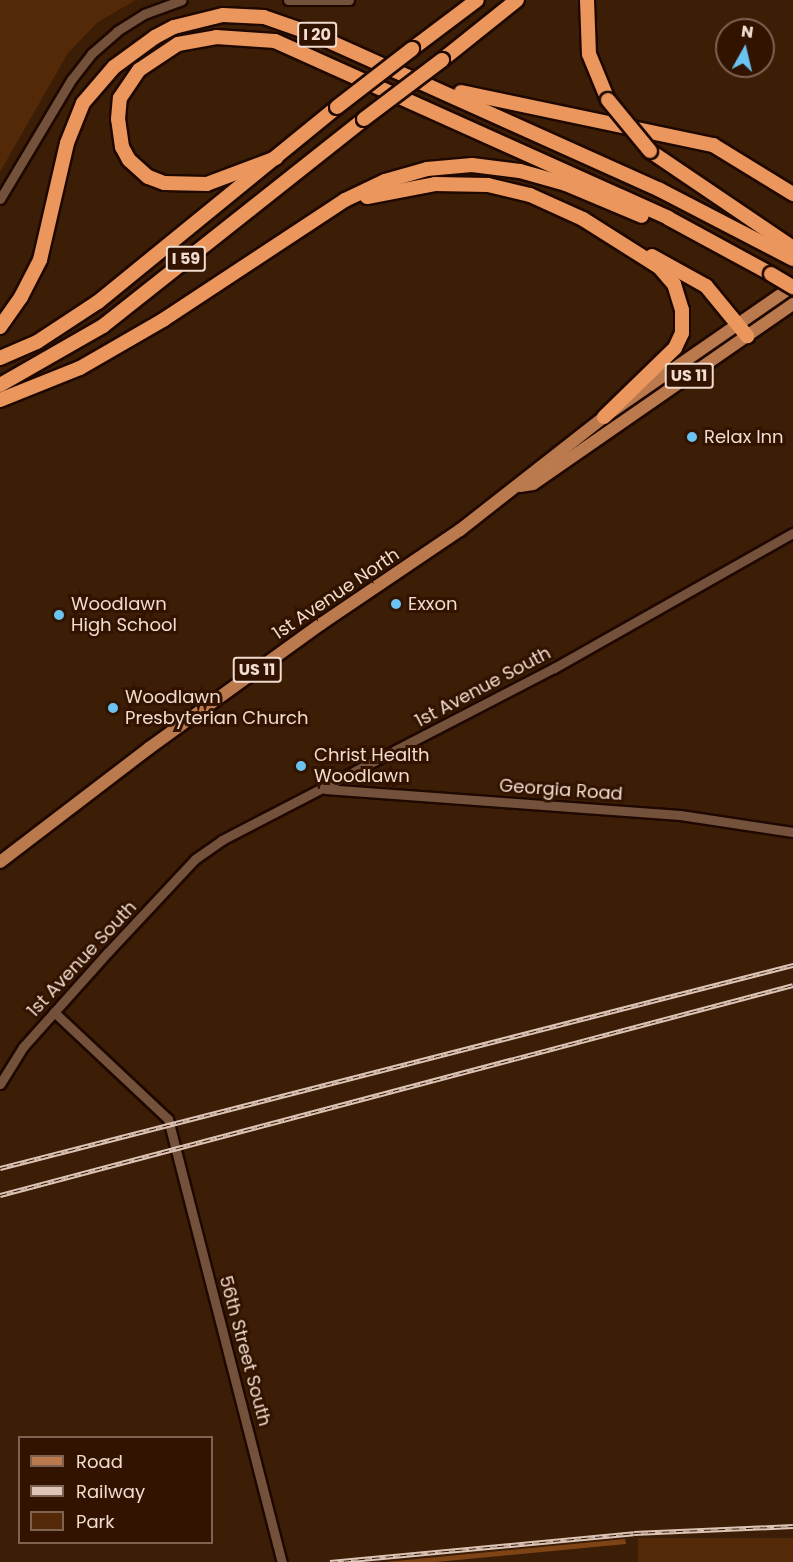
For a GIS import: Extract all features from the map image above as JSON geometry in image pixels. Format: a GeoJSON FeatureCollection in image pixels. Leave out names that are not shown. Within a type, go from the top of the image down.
{"type":"FeatureCollection","features":[{"type":"Feature","properties":{"kind":"highway","name":"I 59"},"geometry":{"type":"LineString","coordinates":[[0,358],[37,342],[98,302],[337,107],[477,0]]}},
{"type":"Feature","properties":{"kind":"highway","name":"I 59"},"geometry":{"type":"LineString","coordinates":[[0,385],[103,326],[517,0]]}},
{"type":"Feature","properties":{"kind":"highway"},"geometry":{"type":"LineString","coordinates":[[587,0],[588,46],[608,100],[650,151],[785,247]]}},
{"type":"Feature","properties":{"kind":"highway","name":"I 20"},"geometry":{"type":"LineString","coordinates":[[0,327],[21,297],[40,260],[67,143],[83,103],[114,67],[155,37],[174,27],[223,15],[264,17],[313,34],[425,82],[785,247],[793,259]]}},
{"type":"Feature","properties":{"kind":"highway"},"geometry":{"type":"LineString","coordinates":[[276,158],[207,184],[164,183],[148,177],[129,160],[122,147],[120,98],[139,70],[178,44],[216,36],[274,42],[657,213],[793,286]]}},
{"type":"Feature","properties":{"kind":"highway"},"geometry":{"type":"LineString","coordinates":[[425,82],[514,105],[713,144],[793,194]]}},
{"type":"Feature","properties":{"kind":"highway"},"geometry":{"type":"LineString","coordinates":[[0,400],[80,368],[157,324],[318,218],[385,181],[427,169],[472,165],[520,171],[566,184],[743,260]]}},
{"type":"Feature","properties":{"kind":"highway"},"geometry":{"type":"LineString","coordinates":[[318,218],[378,193],[435,184],[489,185],[540,200],[583,219],[659,267],[674,284],[682,310],[682,333],[675,348],[604,417]]}},
{"type":"Feature","properties":{"kind":"highway"},"geometry":{"type":"LineString","coordinates":[[633,250],[683,270],[706,286],[747,336]]}},
{"type":"Feature","properties":{"kind":"main road","name":"1st Avenue North"},"geometry":{"type":"LineString","coordinates":[[0,862],[157,742],[520,486],[530,474],[604,417],[793,286]]}},
{"type":"Feature","properties":{"kind":"main road","name":"1st Avenue North"},"geometry":{"type":"LineString","coordinates":[[520,486],[533,484],[793,304]]}},
{"type":"Feature","properties":{"kind":"street"},"geometry":{"type":"LineString","coordinates":[[0,199],[71,80],[92,54],[117,31],[144,14],[182,0]]}},
{"type":"Feature","properties":{"kind":"street"},"geometry":{"type":"LineString","coordinates":[[288,0],[349,0]]}},
{"type":"Feature","properties":{"kind":"street","name":"1st Avenue South"},"geometry":{"type":"LineString","coordinates":[[0,1083],[19,1053],[54,1012],[195,860],[222,840],[325,789],[554,668],[793,533]]}},
{"type":"Feature","properties":{"kind":"street","name":"Georgia Road"},"geometry":{"type":"LineString","coordinates":[[325,789],[680,815],[793,832]]}},
{"type":"Feature","properties":{"kind":"street","name":"56th Street South"},"geometry":{"type":"LineString","coordinates":[[54,1012],[164,1114],[175,1148],[282,1562]]}},
{"type":"Feature","properties":{"kind":"green space"},"geometry":{"type":"Polygon","coordinates":[[[0,0],[136,0],[98,22],[68,53],[0,172],[0,0]]]}},
{"type":"Feature","properties":{"kind":"green space"},"geometry":{"type":"Polygon","coordinates":[[[638,1538],[793,1538],[793,1562],[638,1562],[638,1538]]]}},
{"type":"Feature","properties":{"kind":"shaded area"},"geometry":{"type":"Polygon","coordinates":[[[625,1539],[626,1544],[436,1562],[386,1562],[625,1539]]]}},
{"type":"Feature","properties":{"kind":"railway"},"geometry":{"type":"LineString","coordinates":[[0,1168],[793,965]]}},
{"type":"Feature","properties":{"kind":"railway"},"geometry":{"type":"LineString","coordinates":[[0,1195],[793,985]]}},
{"type":"Feature","properties":{"kind":"railway"},"geometry":{"type":"LineString","coordinates":[[330,1562],[634,1533],[793,1526]]}},
{"type":"Feature","properties":{"kind":"place","name":"Relax Inn"},"geometry":{"type":"Point","coordinates":[692,437]}},
{"type":"Feature","properties":{"kind":"place","name":"Exxon"},"geometry":{"type":"Point","coordinates":[396,604]}},
{"type":"Feature","properties":{"kind":"place","name":"Woodlawn High School"},"geometry":{"type":"Point","coordinates":[59,615]}},
{"type":"Feature","properties":{"kind":"place","name":"Woodlawn Presbyterian Church"},"geometry":{"type":"Point","coordinates":[113,708]}},
{"type":"Feature","properties":{"kind":"place","name":"Christ Health Woodlawn"},"geometry":{"type":"Point","coordinates":[301,766]}}]}
